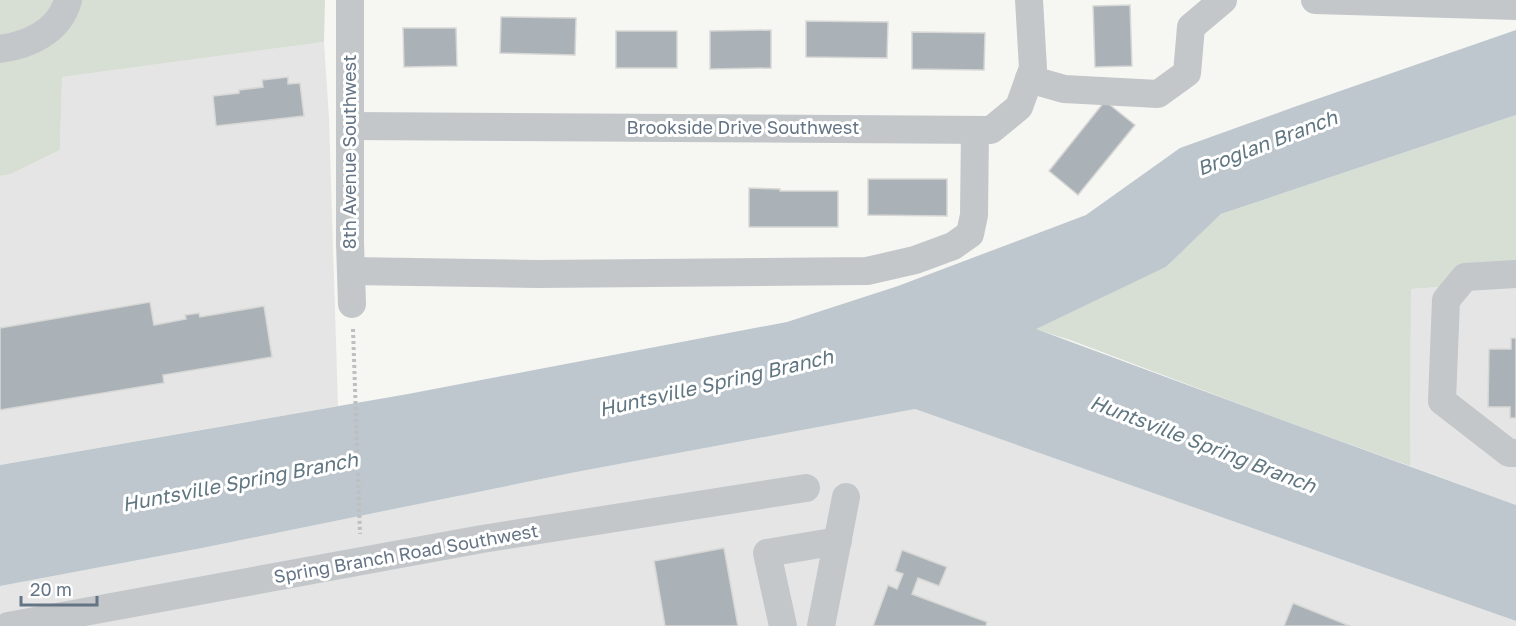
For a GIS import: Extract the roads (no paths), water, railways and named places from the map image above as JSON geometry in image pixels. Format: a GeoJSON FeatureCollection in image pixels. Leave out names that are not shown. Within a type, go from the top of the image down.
{"type":"FeatureCollection","features":[{"type":"Feature","properties":{"kind":"street"},"geometry":{"type":"LineString","coordinates":[[0,49],[20,46],[37,38],[53,26],[68,0]]}},
{"type":"Feature","properties":{"kind":"street","name":"8th Avenue Southwest"},"geometry":{"type":"LineString","coordinates":[[350,0],[352,304]]}},
{"type":"Feature","properties":{"kind":"street","name":"Brookside Drive Southwest"},"geometry":{"type":"LineString","coordinates":[[350,126],[991,130],[1019,107],[1033,68],[1029,0]]}},
{"type":"Feature","properties":{"kind":"street"},"geometry":{"type":"LineString","coordinates":[[1029,79],[1064,89],[1158,94],[1187,73],[1191,27],[1223,0]]}},
{"type":"Feature","properties":{"kind":"street"},"geometry":{"type":"LineString","coordinates":[[1315,0],[1516,6]]}},
{"type":"Feature","properties":{"kind":"street"},"geometry":{"type":"LineString","coordinates":[[351,271],[537,274],[867,271],[915,260],[953,246],[970,234],[974,215],[975,129]]}},
{"type":"Feature","properties":{"kind":"street"},"geometry":{"type":"LineString","coordinates":[[1516,274],[1465,277],[1446,300],[1442,401],[1509,453],[1516,453]]}},
{"type":"Feature","properties":{"kind":"street","name":"Spring Branch Road Southwest"},"geometry":{"type":"LineString","coordinates":[[8,626],[482,539],[806,488]]}},
{"type":"Feature","properties":{"kind":"street"},"geometry":{"type":"LineString","coordinates":[[821,626],[846,497]]}},
{"type":"Feature","properties":{"kind":"street"},"geometry":{"type":"LineString","coordinates":[[783,626],[767,553],[838,541]]}},
{"type":"Feature","properties":{"kind":"water"},"geometry":{"type":"Polygon","coordinates":[[[1516,30],[1516,115],[1221,214],[1166,267],[1036,329],[1516,505],[1516,621],[915,409],[576,472],[202,548],[0,586],[0,465],[408,394],[787,322],[898,286],[1086,215],[1180,148],[1516,30]]]}},
{"type":"Feature","properties":{"kind":"water label","name":"Broglan Branch"},"geometry":{"type":"Point","coordinates":[1267,143]}},
{"type":"Feature","properties":{"kind":"water label","name":"Huntsville Spring Branch"},"geometry":{"type":"Point","coordinates":[716,383]}},
{"type":"Feature","properties":{"kind":"water label","name":"Huntsville Spring Branch"},"geometry":{"type":"Point","coordinates":[1203,444]}},
{"type":"Feature","properties":{"kind":"water label","name":"Huntsville Spring Branch"},"geometry":{"type":"Point","coordinates":[240,482]}}]}
